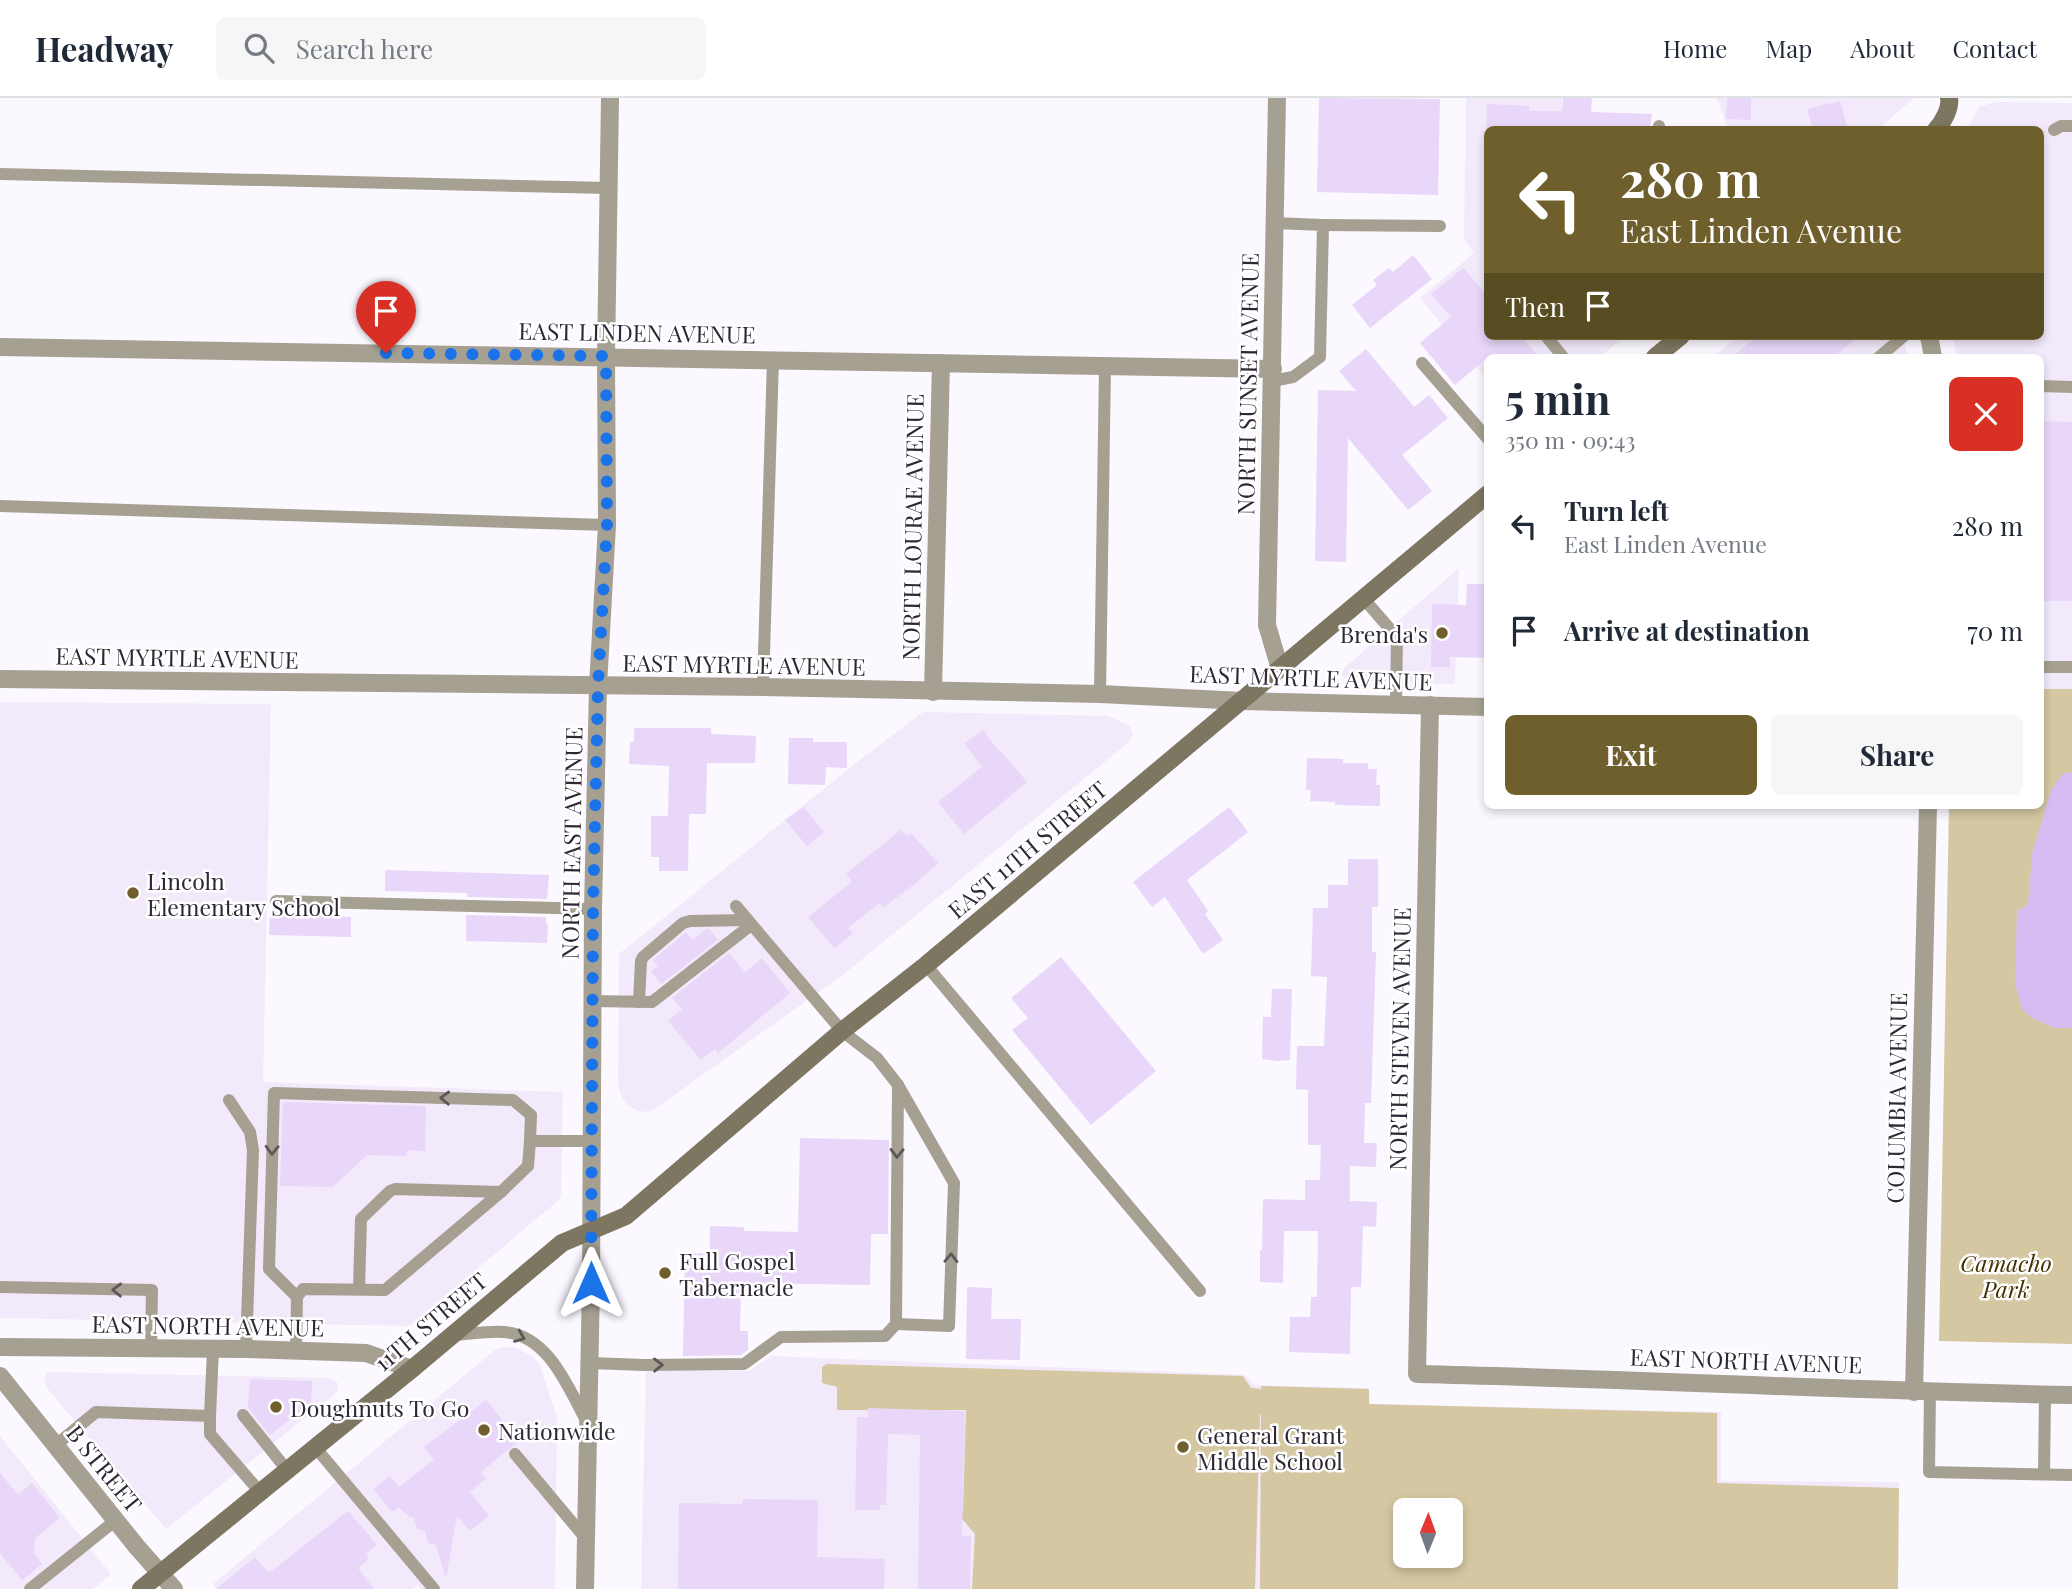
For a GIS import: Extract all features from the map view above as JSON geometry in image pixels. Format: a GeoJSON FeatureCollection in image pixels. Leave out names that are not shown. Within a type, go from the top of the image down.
{"type":"FeatureCollection","features":[{"type":"Feature","properties":{"kind":"main road"},"geometry":{"type":"LineString","coordinates":[[1940,126],[1950,98]]}},
{"type":"Feature","properties":{"kind":"main road"},"geometry":{"type":"LineString","coordinates":[[1659,354],[1676,340]]}},
{"type":"Feature","properties":{"kind":"main road","name":"EAST 11TH STREET"},"geometry":{"type":"LineString","coordinates":[[592,1230],[626,1216],[842,1031],[926,965],[1484,498]]}},
{"type":"Feature","properties":{"kind":"main road","name":"11TH STREET"},"geometry":{"type":"LineString","coordinates":[[141,1589],[412,1369],[562,1243],[592,1230]]}},
{"type":"Feature","properties":{"kind":"street","name":"NORTH EAST AVENUE"},"geometry":{"type":"LineString","coordinates":[[585,1589],[592,1230],[593,909],[598,686],[607,525],[606,356],[610,98]]}},
{"type":"Feature","properties":{"kind":"street","name":"NORTH SUNSET AVENUE"},"geometry":{"type":"LineString","coordinates":[[1277,98],[1267,625],[1280,669]]}},
{"type":"Feature","properties":{"kind":"street","name":"EAST LINDEN AVENUE"},"geometry":{"type":"LineString","coordinates":[[0,347],[1105,366],[1272,375]]}},
{"type":"Feature","properties":{"kind":"street","name":"NORTH LOURAE AVENUE"},"geometry":{"type":"LineString","coordinates":[[933,692],[941,363]]}},
{"type":"Feature","properties":{"kind":"street","name":"EAST MYRTLE AVENUE"},"geometry":{"type":"LineString","coordinates":[[0,679],[763,687],[1100,694],[1243,701],[1484,707]]}},
{"type":"Feature","properties":{"kind":"street","name":"NORTH STEVEN AVENUE"},"geometry":{"type":"LineString","coordinates":[[1418,1374],[1430,705]]}},
{"type":"Feature","properties":{"kind":"street","name":"COLUMBIA AVENUE"},"geometry":{"type":"LineString","coordinates":[[1922,1392],[1928,809]]}},
{"type":"Feature","properties":{"kind":"street","name":"EAST NORTH AVENUE"},"geometry":{"type":"LineString","coordinates":[[0,1347],[366,1353],[412,1369]]}},
{"type":"Feature","properties":{"kind":"street","name":"EAST NORTH AVENUE"},"geometry":{"type":"LineString","coordinates":[[1418,1374],[2072,1395]]}},
{"type":"Feature","properties":{"kind":"street","name":"B STREET"},"geometry":{"type":"LineString","coordinates":[[0,1376],[174,1589]]}},
{"type":"Feature","properties":{"kind":"lane"},"geometry":{"type":"LineString","coordinates":[[2054,130],[2061,125],[2072,126]]}},
{"type":"Feature","properties":{"kind":"lane"},"geometry":{"type":"LineString","coordinates":[[0,174],[609,188]]}},
{"type":"Feature","properties":{"kind":"lane"},"geometry":{"type":"LineString","coordinates":[[1274,223],[1440,226]]}},
{"type":"Feature","properties":{"kind":"lane"},"geometry":{"type":"LineString","coordinates":[[1272,375],[1293,377],[1321,357],[1323,225]]}},
{"type":"Feature","properties":{"kind":"lane"},"geometry":{"type":"LineString","coordinates":[[1549,340],[1561,354]]}},
{"type":"Feature","properties":{"kind":"lane"},"geometry":{"type":"LineString","coordinates":[[1883,354],[1899,340]]}},
{"type":"Feature","properties":{"kind":"lane"},"geometry":{"type":"LineString","coordinates":[[763,687],[773,359]]}},
{"type":"Feature","properties":{"kind":"lane"},"geometry":{"type":"LineString","coordinates":[[1422,363],[1484,434]]}},
{"type":"Feature","properties":{"kind":"lane"},"geometry":{"type":"LineString","coordinates":[[1100,694],[1105,366]]}},
{"type":"Feature","properties":{"kind":"lane"},"geometry":{"type":"LineString","coordinates":[[2044,386],[2072,387]]}},
{"type":"Feature","properties":{"kind":"lane"},"geometry":{"type":"LineString","coordinates":[[0,506],[607,525]]}},
{"type":"Feature","properties":{"kind":"lane"},"geometry":{"type":"LineString","coordinates":[[1363,598],[1397,637],[1396,704]]}},
{"type":"Feature","properties":{"kind":"lane"},"geometry":{"type":"LineString","coordinates":[[2044,667],[2072,667]]}},
{"type":"Feature","properties":{"kind":"lane"},"geometry":{"type":"LineString","coordinates":[[276,901],[593,909]]}},
{"type":"Feature","properties":{"kind":"lane"},"geometry":{"type":"LineString","coordinates":[[736,906],[842,1031],[877,1058],[898,1085],[954,1183],[948,1326],[896,1324]]}},
{"type":"Feature","properties":{"kind":"lane"},"geometry":{"type":"LineString","coordinates":[[639,1002],[643,957],[683,923],[750,923]]}},
{"type":"Feature","properties":{"kind":"lane"},"geometry":{"type":"LineString","coordinates":[[593,1001],[647,1003],[657,999],[750,923]]}},
{"type":"Feature","properties":{"kind":"lane"},"geometry":{"type":"LineString","coordinates":[[926,965],[1200,1291]]}},
{"type":"Feature","properties":{"kind":"lane"},"geometry":{"type":"LineString","coordinates":[[590,1363],[744,1364],[781,1337],[885,1336],[896,1324],[898,1085]]}},
{"type":"Feature","properties":{"kind":"lane"},"geometry":{"type":"LineString","coordinates":[[296,1351],[297,1297],[303,1289],[385,1290],[528,1166],[531,1115],[513,1100],[274,1093],[269,1269],[297,1297]]}},
{"type":"Feature","properties":{"kind":"lane"},"geometry":{"type":"LineString","coordinates":[[229,1100],[250,1132],[253,1150],[246,1349]]}},
{"type":"Feature","properties":{"kind":"lane"},"geometry":{"type":"LineString","coordinates":[[530,1141],[592,1141]]}},
{"type":"Feature","properties":{"kind":"lane"},"geometry":{"type":"LineString","coordinates":[[359,1289],[361,1219],[390,1191],[501,1192]]}},
{"type":"Feature","properties":{"kind":"lane"},"geometry":{"type":"LineString","coordinates":[[0,1287],[152,1290],[151,1348]]}},
{"type":"Feature","properties":{"kind":"lane"},"geometry":{"type":"LineString","coordinates":[[453,1335],[505,1332],[528,1339],[550,1357],[588,1424]]}},
{"type":"Feature","properties":{"kind":"lane"},"geometry":{"type":"LineString","coordinates":[[213,1349],[210,1434],[260,1492]]}},
{"type":"Feature","properties":{"kind":"lane"},"geometry":{"type":"LineString","coordinates":[[1922,1392],[1929,1472],[2072,1475]]}},
{"type":"Feature","properties":{"kind":"lane"},"geometry":{"type":"LineString","coordinates":[[2044,1474],[2045,1395]]}},
{"type":"Feature","properties":{"kind":"lane"},"geometry":{"type":"LineString","coordinates":[[55,1446],[96,1412],[210,1416]]}},
{"type":"Feature","properties":{"kind":"lane"},"geometry":{"type":"LineString","coordinates":[[243,1415],[287,1470]]}},
{"type":"Feature","properties":{"kind":"lane"},"geometry":{"type":"LineString","coordinates":[[315,1447],[434,1589]]}},
{"type":"Feature","properties":{"kind":"lane"},"geometry":{"type":"LineString","coordinates":[[515,1454],[586,1539]]}},
{"type":"Feature","properties":{"kind":"lane"},"geometry":{"type":"LineString","coordinates":[[30,1589],[116,1520]]}},
{"type":"Feature","properties":{"kind":"shaded area"},"geometry":{"type":"Polygon","coordinates":[[[1466,98],[1562,98],[1561,126],[1484,126],[1484,340],[1620,340],[1604,354],[1484,354],[1484,375],[1420,298],[1474,253],[1464,239],[1466,98]]]}},
{"type":"Feature","properties":{"kind":"shaded area"},"geometry":{"type":"Polygon","coordinates":[[[1717,98],[1914,98],[1882,126],[1727,126],[1717,98]]]}},
{"type":"Feature","properties":{"kind":"shaded area"},"geometry":{"type":"Polygon","coordinates":[[[1996,102],[2072,103],[2072,689],[2044,689],[2044,354],[1956,354],[1954,340],[2044,340],[2044,126],[1969,126],[1979,107],[1996,102]]]}},
{"type":"Feature","properties":{"kind":"shaded area"},"geometry":{"type":"Polygon","coordinates":[[[1733,340],[1904,340],[1907,354],[1717,354],[1733,340]]]}},
{"type":"Feature","properties":{"kind":"shaded area"},"geometry":{"type":"Polygon","coordinates":[[[1459,568],[1455,684],[1352,681],[1344,678],[1344,668],[1459,568]]]}},
{"type":"Feature","properties":{"kind":"shaded area","name":"Lincoln Elementary School"},"geometry":{"type":"Polygon","coordinates":[[[0,702],[271,704],[263,1082],[563,1092],[559,1200],[409,1326],[0,1318],[0,702]]]}},
{"type":"Feature","properties":{"kind":"shaded area"},"geometry":{"type":"Polygon","coordinates":[[[923,712],[1108,716],[1130,726],[1133,734],[1129,742],[844,974],[656,1108],[649,1112],[630,1107],[622,1099],[618,1085],[619,954],[923,712]]]}},
{"type":"Feature","properties":{"kind":"shaded area"},"geometry":{"type":"Polygon","coordinates":[[[2072,772],[2072,1028],[2055,1028],[2032,1018],[2022,1009],[2015,983],[2017,911],[2028,905],[2032,854],[2051,790],[2063,774],[2072,772]]]}},
{"type":"Feature","properties":{"kind":"shaded area"},"geometry":{"type":"Polygon","coordinates":[[[502,1347],[516,1348],[536,1360],[557,1418],[555,1589],[421,1589],[418,1585],[413,1589],[217,1589],[213,1584],[495,1350],[502,1347]]]}},
{"type":"Feature","properties":{"kind":"shaded area","name":"General Grant Middle School"},"geometry":{"type":"Polygon","coordinates":[[[771,1356],[1245,1375],[1254,1385],[1369,1388],[1370,1404],[1721,1412],[1721,1481],[1899,1482],[1897,1589],[641,1589],[646,1370],[749,1371],[771,1356]]]}},
{"type":"Feature","properties":{"kind":"shaded area"},"geometry":{"type":"Polygon","coordinates":[[[48,1372],[328,1378],[337,1382],[338,1388],[335,1394],[166,1529],[46,1387],[44,1379],[48,1372]]]}},
{"type":"Feature","properties":{"kind":"shaded area"},"geometry":{"type":"Polygon","coordinates":[[[0,1436],[111,1574],[93,1589],[0,1589],[0,1436]]]}},
{"type":"Feature","properties":{"kind":"green space","name":"Camacho Park"},"geometry":{"type":"Polygon","coordinates":[[[2044,689],[2072,689],[2072,1344],[1939,1341],[1949,809],[2044,809],[2044,689]]]}},
{"type":"Feature","properties":{"kind":"green space","name":"General Grant Middle School"},"geometry":{"type":"Polygon","coordinates":[[[827,1364],[1243,1376],[1251,1388],[1369,1389],[1369,1404],[1717,1413],[1717,1483],[1899,1488],[1898,1589],[1260,1589],[1260,1414],[1255,1589],[972,1589],[975,1534],[963,1520],[955,1519],[963,1511],[966,1410],[837,1410],[837,1387],[822,1383],[822,1367],[827,1364]]]}},
{"type":"Feature","properties":{"kind":"building"},"geometry":{"type":"Polygon","coordinates":[[[1319,98],[1440,99],[1438,195],[1317,192],[1319,98]]]}},
{"type":"Feature","properties":{"kind":"building"},"geometry":{"type":"Polygon","coordinates":[[[1563,98],[1592,98],[1591,112],[1652,114],[1650,126],[1486,126],[1487,104],[1529,106],[1529,111],[1562,111],[1563,98]]]}},
{"type":"Feature","properties":{"kind":"building"},"geometry":{"type":"Polygon","coordinates":[[[1727,98],[1751,98],[1751,120],[1726,119],[1727,98]]]}},
{"type":"Feature","properties":{"kind":"building"},"geometry":{"type":"Polygon","coordinates":[[[1840,101],[1847,126],[1812,126],[1807,109],[1840,101]]]}},
{"type":"Feature","properties":{"kind":"building"},"geometry":{"type":"Polygon","coordinates":[[[1413,255],[1432,279],[1370,328],[1352,305],[1377,285],[1373,280],[1389,268],[1393,272],[1413,255]]]}},
{"type":"Feature","properties":{"kind":"building"},"geometry":{"type":"Polygon","coordinates":[[[1463,268],[1484,292],[1484,340],[1524,340],[1536,354],[1484,354],[1484,360],[1455,385],[1420,343],[1451,317],[1431,294],[1463,268]]]}},
{"type":"Feature","properties":{"kind":"building"},"geometry":{"type":"Polygon","coordinates":[[[1752,340],[1854,340],[1838,354],[1736,354],[1752,340]]]}},
{"type":"Feature","properties":{"kind":"building"},"geometry":{"type":"Polygon","coordinates":[[[1366,349],[1414,407],[1429,395],[1448,418],[1402,455],[1432,491],[1408,510],[1348,438],[1346,562],[1315,561],[1318,390],[1356,391],[1339,371],[1366,349]]]}},
{"type":"Feature","properties":{"kind":"building"},"geometry":{"type":"Polygon","coordinates":[[[2044,421],[2072,422],[2072,601],[2044,601],[2044,421]]]}},
{"type":"Feature","properties":{"kind":"building"},"geometry":{"type":"Polygon","coordinates":[[[1467,584],[1484,584],[1484,658],[1450,657],[1450,667],[1431,667],[1432,604],[1466,605],[1467,584]]]}},
{"type":"Feature","properties":{"kind":"building"},"geometry":{"type":"Polygon","coordinates":[[[634,728],[711,728],[711,734],[756,736],[755,763],[707,763],[706,814],[689,814],[688,871],[659,871],[659,857],[651,857],[651,816],[668,816],[669,766],[629,764],[634,728]]]}},
{"type":"Feature","properties":{"kind":"building"},"geometry":{"type":"Polygon","coordinates":[[[983,730],[1027,782],[964,834],[938,802],[982,767],[964,743],[983,730]]]}},
{"type":"Feature","properties":{"kind":"building"},"geometry":{"type":"Polygon","coordinates":[[[789,738],[813,738],[813,742],[847,742],[847,768],[826,767],[825,785],[788,784],[789,738]]]}},
{"type":"Feature","properties":{"kind":"building"},"geometry":{"type":"Polygon","coordinates":[[[1307,758],[1368,763],[1368,769],[1377,769],[1376,785],[1380,785],[1380,806],[1335,805],[1335,802],[1310,801],[1311,790],[1306,790],[1307,758]]]}},
{"type":"Feature","properties":{"kind":"building"},"geometry":{"type":"Polygon","coordinates":[[[803,807],[824,832],[807,846],[785,820],[803,807]]]}},
{"type":"Feature","properties":{"kind":"building"},"geometry":{"type":"Polygon","coordinates":[[[1229,807],[1248,832],[1187,880],[1223,940],[1203,954],[1165,897],[1152,907],[1133,882],[1229,807]]]}},
{"type":"Feature","properties":{"kind":"building"},"geometry":{"type":"Polygon","coordinates":[[[901,830],[907,836],[911,833],[938,863],[883,908],[880,903],[848,928],[853,934],[834,948],[808,917],[852,882],[846,874],[901,830]]]}},
{"type":"Feature","properties":{"kind":"building"},"geometry":{"type":"Polygon","coordinates":[[[1348,859],[1378,859],[1378,907],[1372,907],[1372,952],[1376,952],[1371,1103],[1365,1103],[1364,1143],[1377,1143],[1376,1167],[1350,1166],[1350,1201],[1377,1202],[1376,1227],[1363,1226],[1361,1287],[1351,1287],[1350,1354],[1289,1352],[1290,1317],[1310,1317],[1311,1297],[1317,1297],[1318,1231],[1284,1231],[1283,1283],[1260,1282],[1263,1199],[1305,1200],[1305,1180],[1320,1180],[1321,1145],[1308,1145],[1308,1090],[1296,1089],[1297,1046],[1324,1046],[1327,977],[1311,976],[1313,908],[1328,908],[1328,885],[1348,885],[1348,859]]]}},
{"type":"Feature","properties":{"kind":"building"},"geometry":{"type":"Polygon","coordinates":[[[385,870],[549,875],[547,899],[385,891],[385,870]]]}},
{"type":"Feature","properties":{"kind":"building"},"geometry":{"type":"Polygon","coordinates":[[[270,914],[351,917],[351,937],[269,935],[270,914]]]}},
{"type":"Feature","properties":{"kind":"building"},"geometry":{"type":"Polygon","coordinates":[[[466,915],[546,917],[547,943],[466,941],[466,915]]]}},
{"type":"Feature","properties":{"kind":"building"},"geometry":{"type":"Polygon","coordinates":[[[706,929],[718,940],[661,984],[651,972],[658,966],[653,960],[686,932],[693,940],[706,929]]]}},
{"type":"Feature","properties":{"kind":"building"},"geometry":{"type":"Polygon","coordinates":[[[729,953],[745,972],[762,958],[790,993],[718,1053],[715,1049],[701,1060],[668,1021],[682,1009],[672,998],[729,953]]]}},
{"type":"Feature","properties":{"kind":"building"},"geometry":{"type":"Polygon","coordinates":[[[1061,957],[1156,1071],[1091,1125],[1012,1030],[1028,1018],[1011,998],[1061,957]]]}},
{"type":"Feature","properties":{"kind":"building"},"geometry":{"type":"Polygon","coordinates":[[[1272,989],[1292,989],[1290,1060],[1262,1059],[1263,1017],[1271,1017],[1272,989]]]}},
{"type":"Feature","properties":{"kind":"building"},"geometry":{"type":"Polygon","coordinates":[[[283,1102],[426,1106],[425,1151],[407,1150],[407,1156],[367,1155],[333,1187],[280,1186],[283,1102]]]}},
{"type":"Feature","properties":{"kind":"building"},"geometry":{"type":"Polygon","coordinates":[[[800,1138],[889,1140],[888,1234],[871,1234],[870,1285],[741,1283],[740,1331],[748,1331],[748,1350],[741,1355],[683,1356],[685,1253],[710,1254],[710,1226],[744,1227],[744,1231],[798,1232],[800,1138]]]}},
{"type":"Feature","properties":{"kind":"building"},"geometry":{"type":"Polygon","coordinates":[[[967,1287],[992,1288],[991,1319],[1021,1319],[1020,1360],[966,1359],[967,1287]]]}},
{"type":"Feature","properties":{"kind":"building"},"geometry":{"type":"Polygon","coordinates":[[[250,1379],[312,1381],[311,1403],[270,1435],[248,1408],[250,1379]]]}},
{"type":"Feature","properties":{"kind":"building"},"geometry":{"type":"Polygon","coordinates":[[[486,1400],[519,1441],[481,1472],[486,1479],[470,1492],[489,1516],[470,1531],[457,1516],[446,1578],[436,1545],[428,1543],[425,1531],[417,1529],[414,1518],[399,1507],[392,1512],[373,1489],[390,1476],[399,1487],[434,1460],[424,1447],[486,1400]]]}},
{"type":"Feature","properties":{"kind":"building"},"geometry":{"type":"Polygon","coordinates":[[[868,1408],[965,1411],[962,1536],[971,1536],[970,1589],[918,1589],[920,1435],[888,1434],[886,1505],[880,1505],[880,1510],[855,1510],[857,1417],[868,1417],[868,1408]]]}},
{"type":"Feature","properties":{"kind":"building"},"geometry":{"type":"Polygon","coordinates":[[[0,1473],[18,1495],[32,1483],[60,1518],[35,1538],[34,1553],[42,1564],[22,1580],[0,1553],[0,1473]]]}},
{"type":"Feature","properties":{"kind":"building"},"geometry":{"type":"Polygon","coordinates":[[[743,1499],[818,1500],[817,1557],[885,1559],[884,1589],[678,1589],[679,1503],[742,1504],[743,1499]]]}},
{"type":"Feature","properties":{"kind":"building"},"geometry":{"type":"Polygon","coordinates":[[[348,1511],[377,1545],[366,1554],[369,1559],[358,1568],[374,1589],[216,1589],[255,1557],[269,1573],[348,1511]]]}},
{"type":"Feature","properties":{"kind":"place","name":"Brenda's"},"geometry":{"type":"Point","coordinates":[1442,633]}},
{"type":"Feature","properties":{"kind":"place","name":"Lincoln Elementary School"},"geometry":{"type":"Point","coordinates":[133,893]}},
{"type":"Feature","properties":{"kind":"place","name":"Full Gospel Tabernacle"},"geometry":{"type":"Point","coordinates":[665,1273]}},
{"type":"Feature","properties":{"kind":"place","name":"Doughnuts To Go"},"geometry":{"type":"Point","coordinates":[276,1407]}},
{"type":"Feature","properties":{"kind":"place","name":"Nationwide"},"geometry":{"type":"Point","coordinates":[484,1430]}},
{"type":"Feature","properties":{"kind":"place","name":"General Grant Middle School"},"geometry":{"type":"Point","coordinates":[1183,1447]}},
{"type":"Feature","properties":{"kind":"route"},"geometry":{"type":"LineString","coordinates":[[386,353],[606,356],[607,525],[598,686],[593,909],[591,1283]]}}]}
